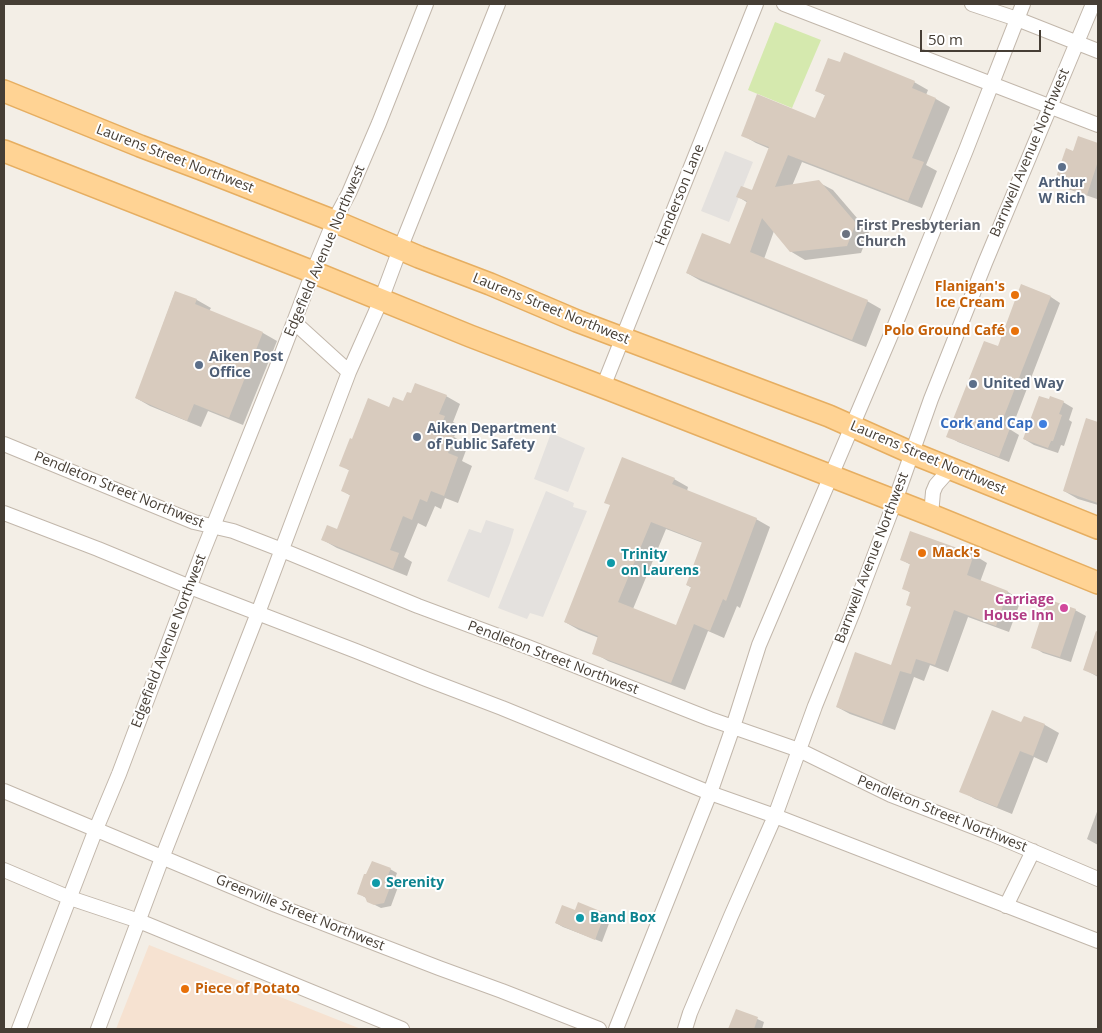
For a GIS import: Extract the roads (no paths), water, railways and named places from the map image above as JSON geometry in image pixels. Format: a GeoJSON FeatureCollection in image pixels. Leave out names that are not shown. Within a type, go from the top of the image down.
{"type":"FeatureCollection","features":[{"type":"Feature","properties":{"kind":"main road","name":"Laurens Street Northwest"},"geometry":{"type":"LineString","coordinates":[[4,91],[334,221],[577,321],[820,413],[912,453],[1098,528]]}},
{"type":"Feature","properties":{"kind":"main road"},"geometry":{"type":"LineString","coordinates":[[4,151],[313,272],[470,336],[931,515],[1098,583]]}},
{"type":"Feature","properties":{"kind":"street","name":"Edgefield Avenue Northwest"},"geometry":{"type":"LineString","coordinates":[[19,1029],[313,272],[379,122],[426,4]]}},
{"type":"Feature","properties":{"kind":"street"},"geometry":{"type":"LineString","coordinates":[[98,1029],[350,372],[381,300],[498,4]]}},
{"type":"Feature","properties":{"kind":"street","name":"Henderson Lane"},"geometry":{"type":"LineString","coordinates":[[603,387],[756,4]]}},
{"type":"Feature","properties":{"kind":"street"},"geometry":{"type":"LineString","coordinates":[[784,4],[1098,125]]}},
{"type":"Feature","properties":{"kind":"street"},"geometry":{"type":"LineString","coordinates":[[972,4],[1017,19],[1098,51]]}},
{"type":"Feature","properties":{"kind":"street"},"geometry":{"type":"LineString","coordinates":[[616,1029],[710,793],[759,645],[893,330],[1023,4]]}},
{"type":"Feature","properties":{"kind":"street","name":"Barnwell Avenue Northwest"},"geometry":{"type":"LineString","coordinates":[[685,1029],[690,1013],[775,816],[814,706],[854,612],[938,381],[1093,4]]}},
{"type":"Feature","properties":{"kind":"street"},"geometry":{"type":"LineString","coordinates":[[294,322],[350,372]]}},
{"type":"Feature","properties":{"kind":"street","name":"Pendleton Street Northwest"},"geometry":{"type":"LineString","coordinates":[[4,444],[194,522],[233,531],[418,606],[528,647],[710,720],[799,750],[891,796],[992,834],[1098,879]]}},
{"type":"Feature","properties":{"kind":"street"},"geometry":{"type":"LineString","coordinates":[[931,515],[933,492],[936,485],[951,468]]}},
{"type":"Feature","properties":{"kind":"street"},"geometry":{"type":"LineString","coordinates":[[4,513],[511,712],[710,793],[775,816],[1098,941]]}},
{"type":"Feature","properties":{"kind":"street","name":"Greenville Street Northwest"},"geometry":{"type":"LineString","coordinates":[[4,791],[285,908],[599,1029]]}},
{"type":"Feature","properties":{"kind":"street"},"geometry":{"type":"LineString","coordinates":[[1006,906],[1033,851]]}},
{"type":"Feature","properties":{"kind":"street"},"geometry":{"type":"LineString","coordinates":[[4,870],[70,898],[139,921],[402,1029]]}},
{"type":"Feature","properties":{"kind":"place","name":"Arthur W Rich"},"geometry":{"type":"Point","coordinates":[1062,167]}},
{"type":"Feature","properties":{"kind":"place","name":"First Presbyterian Church"},"geometry":{"type":"Point","coordinates":[846,234]}},
{"type":"Feature","properties":{"kind":"place","name":"Flanigan's Ice Cream"},"geometry":{"type":"Point","coordinates":[1015,295]}},
{"type":"Feature","properties":{"kind":"place","name":"Polo Ground Café"},"geometry":{"type":"Point","coordinates":[1015,331]}},
{"type":"Feature","properties":{"kind":"place","name":"Aiken Post Office"},"geometry":{"type":"Point","coordinates":[199,365]}},
{"type":"Feature","properties":{"kind":"place","name":"United Way"},"geometry":{"type":"Point","coordinates":[973,384]}},
{"type":"Feature","properties":{"kind":"place","name":"Cork and Cap"},"geometry":{"type":"Point","coordinates":[1043,424]}},
{"type":"Feature","properties":{"kind":"place","name":"Aiken Department of Public Safety"},"geometry":{"type":"Point","coordinates":[417,437]}},
{"type":"Feature","properties":{"kind":"place","name":"Mack's"},"geometry":{"type":"Point","coordinates":[922,553]}},
{"type":"Feature","properties":{"kind":"place","name":"Trinity on Laurens"},"geometry":{"type":"Point","coordinates":[611,563]}},
{"type":"Feature","properties":{"kind":"place","name":"Carriage House Inn"},"geometry":{"type":"Point","coordinates":[1064,608]}},
{"type":"Feature","properties":{"kind":"place","name":"Serenity"},"geometry":{"type":"Point","coordinates":[376,883]}},
{"type":"Feature","properties":{"kind":"place","name":"Band Box"},"geometry":{"type":"Point","coordinates":[580,918]}},
{"type":"Feature","properties":{"kind":"place","name":"Piece of Potato"},"geometry":{"type":"Point","coordinates":[185,989]}}]}
